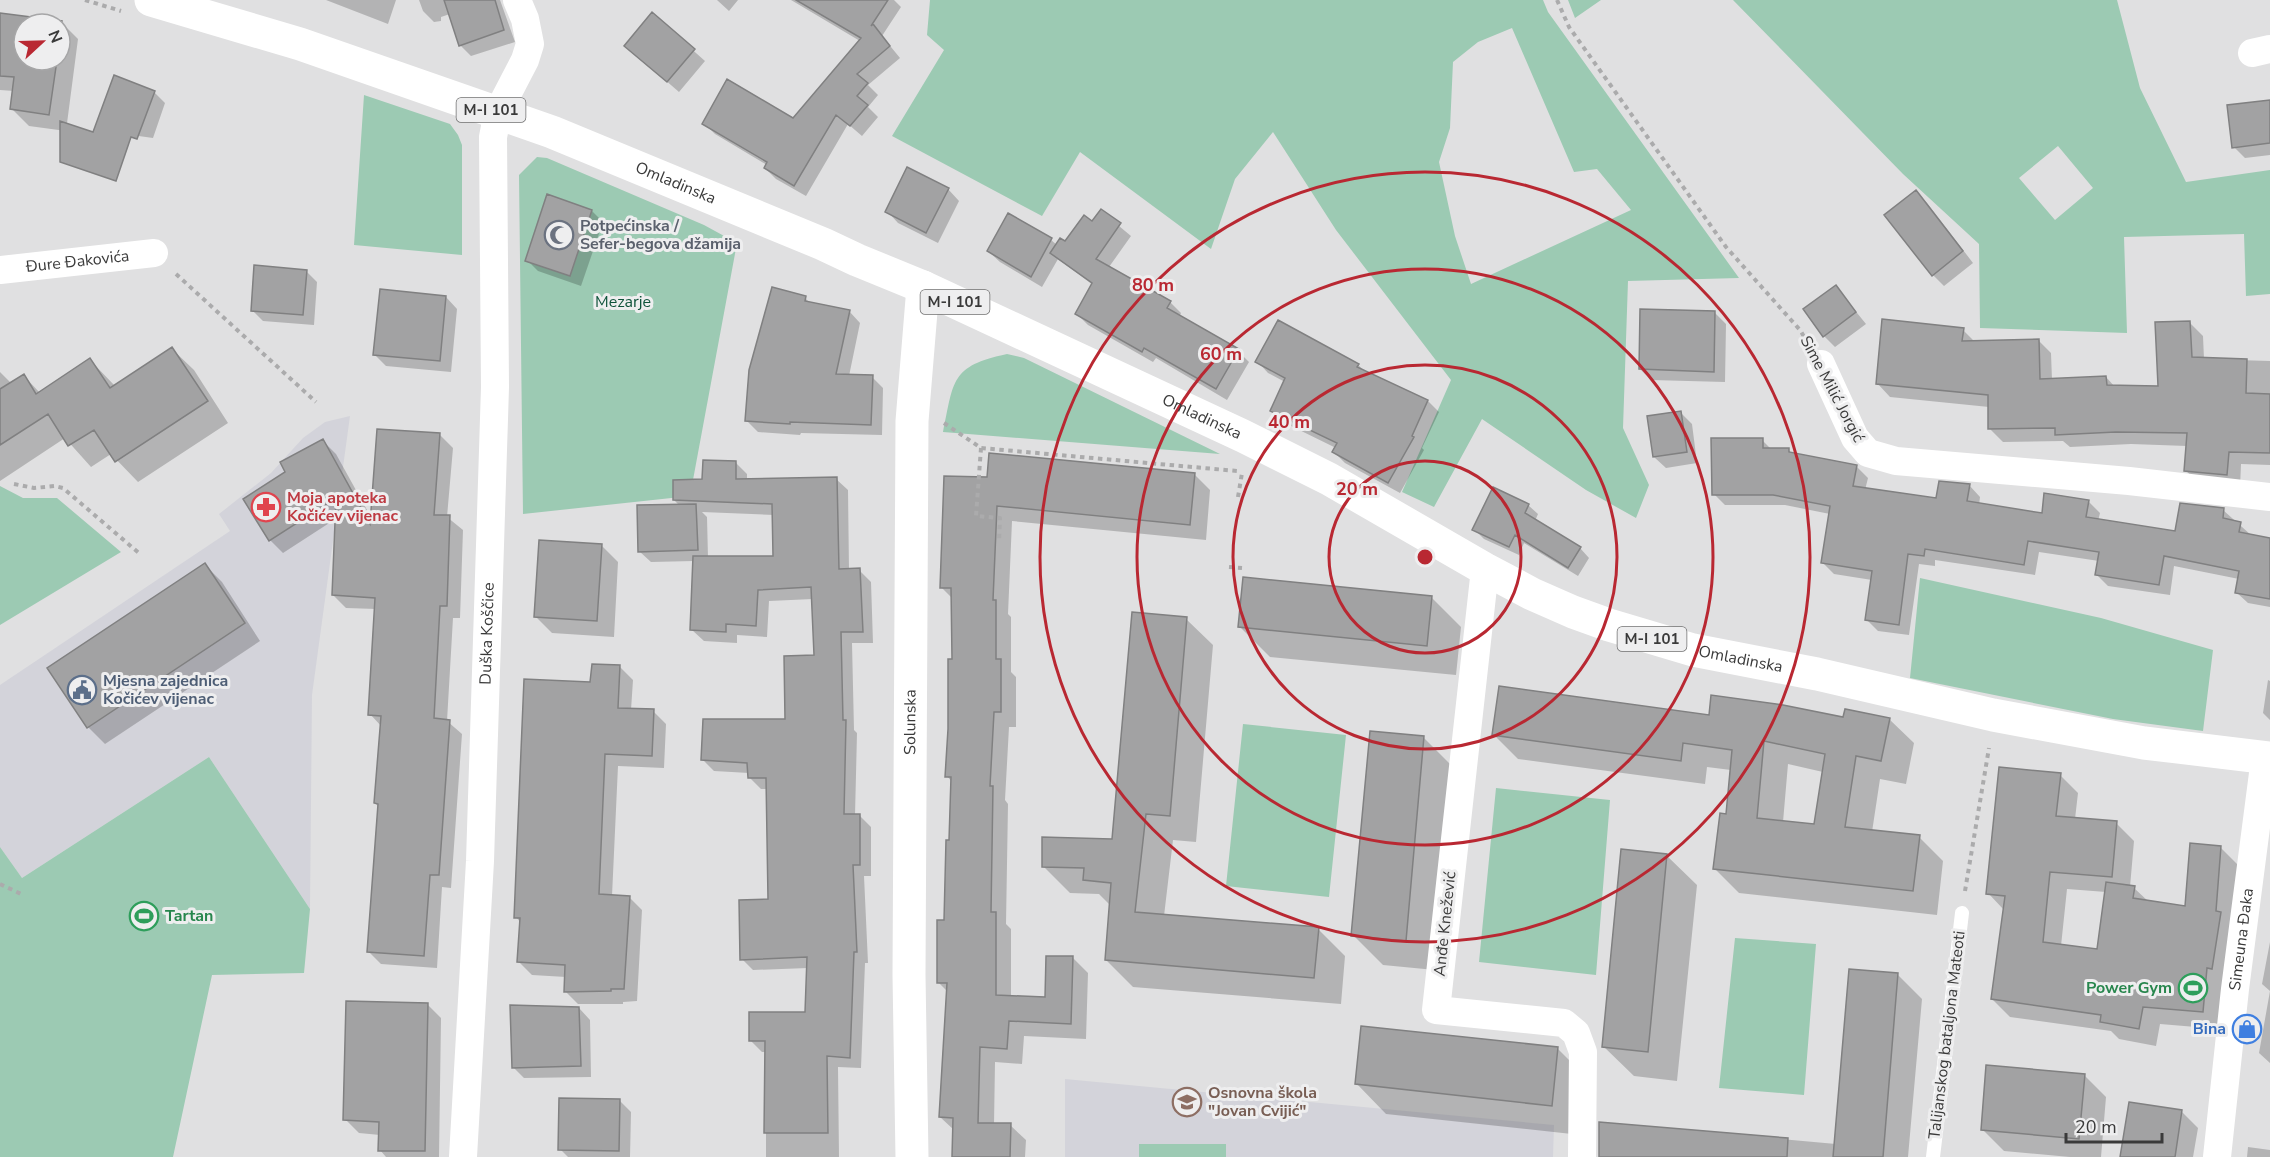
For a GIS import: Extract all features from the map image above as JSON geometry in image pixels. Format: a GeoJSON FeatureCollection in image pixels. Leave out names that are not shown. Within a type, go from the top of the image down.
{"type":"FeatureCollection","features":[{"type":"Feature","properties":{"kind":"main road","name":"Omladinska"},"geometry":{"type":"LineString","coordinates":[[140,7],[300,44],[498,112],[552,132],[922,287],[1233,431],[1329,479],[1485,569],[1573,612],[1647,638],[1704,652],[1816,674],[1993,715],[2144,743],[2268,758]]}},
{"type":"Feature","properties":{"kind":"main road","name":"Solunska"},"geometry":{"type":"LineString","coordinates":[[912,1157],[909,975],[912,421],[922,287]]}},
{"type":"Feature","properties":{"kind":"street","name":"Duška Koščice"},"geometry":{"type":"LineString","coordinates":[[463,1157],[481,849],[495,387],[493,137],[498,112],[525,60],[530,44],[518,0]]}},
{"type":"Feature","properties":{"kind":"street","name":"Đure Đakovića"},"geometry":{"type":"LineString","coordinates":[[0,270],[154,253]]}},
{"type":"Feature","properties":{"kind":"street","name":"Sime Milić Jorgić"},"geometry":{"type":"LineString","coordinates":[[1821,364],[1855,438],[1868,453],[1896,461],[1948,467],[2129,481],[2270,497]]}},
{"type":"Feature","properties":{"kind":"street","name":"Anđe Knežević"},"geometry":{"type":"LineString","coordinates":[[1485,569],[1436,1010],[1564,1023],[1576,1033],[1583,1052],[1582,1157]]}},
{"type":"Feature","properties":{"kind":"street","name":"Simeuna Đaka"},"geometry":{"type":"LineString","coordinates":[[2217,1157],[2235,989],[2268,758]]}},
{"type":"Feature","properties":{"kind":"lane","name":"Talijanskog bataljona Mateoti"},"geometry":{"type":"LineString","coordinates":[[1933,1157],[1962,913]]}},
{"type":"Feature","properties":{"kind":"path"},"geometry":{"type":"LineString","coordinates":[[85,0],[140,7]]}},
{"type":"Feature","properties":{"kind":"path","name":"Sime Milić Jorgić"},"geometry":{"type":"LineString","coordinates":[[1557,0],[1569,27],[1726,247],[1800,330],[1821,364]]}},
{"type":"Feature","properties":{"kind":"path"},"geometry":{"type":"LineString","coordinates":[[154,253],[316,402]]}},
{"type":"Feature","properties":{"kind":"path"},"geometry":{"type":"LineString","coordinates":[[938,420],[981,448],[1243,471],[1238,497]]}},
{"type":"Feature","properties":{"kind":"path"},"geometry":{"type":"LineString","coordinates":[[981,448],[976,516],[1000,518],[999,542]]}},
{"type":"Feature","properties":{"kind":"path"},"geometry":{"type":"LineString","coordinates":[[14,484],[34,488],[55,486],[63,488],[140,554]]}},
{"type":"Feature","properties":{"kind":"path"},"geometry":{"type":"LineString","coordinates":[[1229,567],[1242,568]]}},
{"type":"Feature","properties":{"kind":"path"},"geometry":{"type":"LineString","coordinates":[[1962,913],[1990,742]]}},
{"type":"Feature","properties":{"kind":"path"},"geometry":{"type":"LineString","coordinates":[[0,884],[21,894]]}},
{"type":"Feature","properties":{"kind":"shaded area"},"geometry":{"type":"Polygon","coordinates":[[[350,416],[312,695],[310,909],[209,757],[22,878],[0,847],[0,685],[230,531],[219,514],[271,473],[303,438],[325,422],[350,416]]]}},
{"type":"Feature","properties":{"kind":"shaded area","name":"Osnovna škola \"Jovan Cvijić\""},"geometry":{"type":"Polygon","coordinates":[[[1065,1079],[1554,1125],[1553,1157],[1065,1157],[1065,1079]]]}},
{"type":"Feature","properties":{"kind":"green space"},"geometry":{"type":"Polygon","coordinates":[[[930,0],[1543,0],[1548,12],[1739,278],[1628,281],[1623,428],[1649,485],[1636,518],[1586,490],[1482,419],[1434,507],[1402,492],[1451,380],[1336,230],[1273,132],[1235,179],[1211,249],[1080,152],[1042,216],[892,136],[944,50],[927,35],[930,0]],[[1512,28],[1478,42],[1453,62],[1450,128],[1439,162],[1455,236],[1471,284],[1631,210],[1597,169],[1574,172],[1512,28]]]}},
{"type":"Feature","properties":{"kind":"green space"},"geometry":{"type":"Polygon","coordinates":[[[1568,0],[1601,0],[1575,18],[1568,0]]]}},
{"type":"Feature","properties":{"kind":"green space"},"geometry":{"type":"Polygon","coordinates":[[[1733,0],[2117,0],[2140,88],[2186,182],[2270,170],[2270,294],[2246,296],[2244,234],[2124,237],[2127,333],[1980,328],[1979,244],[1903,174],[1733,0]],[[2058,146],[2019,178],[2055,220],[2093,188],[2058,146]]]}},
{"type":"Feature","properties":{"kind":"green space"},"geometry":{"type":"Polygon","coordinates":[[[364,95],[450,124],[458,135],[462,145],[462,255],[354,245],[364,95]]]}},
{"type":"Feature","properties":{"kind":"green space","name":"Mezarje"},"geometry":{"type":"Polygon","coordinates":[[[537,157],[547,158],[704,225],[737,243],[690,496],[523,514],[519,175],[537,157]]]}},
{"type":"Feature","properties":{"kind":"green space"},"geometry":{"type":"Polygon","coordinates":[[[1007,354],[1024,358],[1220,454],[943,432],[953,388],[958,378],[975,364],[1007,354]]]}},
{"type":"Feature","properties":{"kind":"green space"},"geometry":{"type":"Polygon","coordinates":[[[0,486],[23,498],[57,498],[121,552],[0,625],[0,486]]]}},
{"type":"Feature","properties":{"kind":"green space"},"geometry":{"type":"Polygon","coordinates":[[[1920,578],[2101,618],[2213,650],[2203,731],[2113,719],[1910,678],[1920,578]]]}},
{"type":"Feature","properties":{"kind":"green space"},"geometry":{"type":"Polygon","coordinates":[[[1243,724],[1346,735],[1329,897],[1226,886],[1243,724]]]}},
{"type":"Feature","properties":{"kind":"green space"},"geometry":{"type":"Polygon","coordinates":[[[209,757],[310,909],[304,973],[212,975],[173,1157],[0,1157],[0,847],[22,878],[209,757]]]}},
{"type":"Feature","properties":{"kind":"green space"},"geometry":{"type":"Polygon","coordinates":[[[1496,788],[1610,800],[1596,975],[1479,962],[1496,788]]]}},
{"type":"Feature","properties":{"kind":"green space"},"geometry":{"type":"Polygon","coordinates":[[[1735,938],[1816,944],[1804,1095],[1719,1088],[1735,938]]]}},
{"type":"Feature","properties":{"kind":"green space"},"geometry":{"type":"Polygon","coordinates":[[[1139,1144],[1226,1144],[1226,1157],[1139,1157],[1139,1144]]]}},
{"type":"Feature","properties":{"kind":"building"},"geometry":{"type":"Polygon","coordinates":[[[444,0],[495,0],[504,30],[459,46],[444,0]]]}},
{"type":"Feature","properties":{"kind":"building"},"geometry":{"type":"Polygon","coordinates":[[[796,0],[888,0],[871,26],[873,24],[890,46],[857,74],[868,83],[857,96],[868,105],[850,126],[836,115],[794,186],[764,168],[767,162],[702,124],[727,79],[793,118],[861,38],[796,0]]]}},
{"type":"Feature","properties":{"kind":"building"},"geometry":{"type":"Polygon","coordinates":[[[652,12],[695,49],[667,82],[624,46],[652,12]]]}},
{"type":"Feature","properties":{"kind":"building"},"geometry":{"type":"Polygon","coordinates":[[[0,13],[12,15],[12,72],[55,72],[49,115],[10,109],[14,77],[0,76],[0,13]]]}},
{"type":"Feature","properties":{"kind":"building"},"geometry":{"type":"Polygon","coordinates":[[[114,75],[155,91],[137,139],[131,137],[116,181],[60,162],[60,121],[93,132],[114,75]]]}},
{"type":"Feature","properties":{"kind":"building"},"geometry":{"type":"Polygon","coordinates":[[[2270,100],[2270,143],[2232,148],[2227,105],[2270,100]]]}},
{"type":"Feature","properties":{"kind":"building"},"geometry":{"type":"Polygon","coordinates":[[[907,167],[949,188],[926,233],[885,212],[907,167]]]}},
{"type":"Feature","properties":{"kind":"building"},"geometry":{"type":"Polygon","coordinates":[[[1916,190],[1963,251],[1932,276],[1884,215],[1916,190]]]}},
{"type":"Feature","properties":{"kind":"building","name":"Potpećinska / Sefer-begova džamija"},"geometry":{"type":"Polygon","coordinates":[[[547,194],[592,210],[570,276],[525,261],[547,194]]]}},
{"type":"Feature","properties":{"kind":"building"},"geometry":{"type":"Polygon","coordinates":[[[1101,209],[1121,223],[1096,259],[1171,301],[1167,308],[1239,349],[1216,389],[1144,348],[1142,352],[1075,314],[1092,283],[1050,253],[1060,238],[1065,241],[1084,215],[1092,221],[1101,209]]]}},
{"type":"Feature","properties":{"kind":"building"},"geometry":{"type":"Polygon","coordinates":[[[1008,213],[1052,238],[1031,277],[987,251],[1008,213]]]}},
{"type":"Feature","properties":{"kind":"building"},"geometry":{"type":"Polygon","coordinates":[[[254,265],[307,270],[303,315],[251,311],[254,265]]]}},
{"type":"Feature","properties":{"kind":"building"},"geometry":{"type":"Polygon","coordinates":[[[1836,285],[1856,312],[1823,337],[1803,309],[1836,285]]]}},
{"type":"Feature","properties":{"kind":"building"},"geometry":{"type":"Polygon","coordinates":[[[772,287],[806,296],[805,301],[850,310],[836,374],[873,375],[871,425],[745,421],[749,370],[772,287]]]}},
{"type":"Feature","properties":{"kind":"building"},"geometry":{"type":"Polygon","coordinates":[[[380,289],[446,296],[440,361],[373,355],[380,289]]]}},
{"type":"Feature","properties":{"kind":"building"},"geometry":{"type":"Polygon","coordinates":[[[1640,309],[1715,311],[1714,372],[1639,369],[1640,309]]]}},
{"type":"Feature","properties":{"kind":"building"},"geometry":{"type":"Polygon","coordinates":[[[1882,319],[1964,328],[1962,341],[2039,339],[2040,379],[2106,376],[2107,385],[2158,386],[2155,322],[2190,321],[2192,357],[2247,359],[2246,393],[2270,394],[2270,453],[2229,452],[2227,475],[2184,471],[2187,433],[2116,432],[2055,435],[2055,428],[1988,429],[1988,395],[1876,384],[1882,319]]]}},
{"type":"Feature","properties":{"kind":"building"},"geometry":{"type":"Polygon","coordinates":[[[1278,320],[1359,364],[1357,367],[1428,400],[1412,436],[1414,437],[1388,483],[1332,452],[1337,443],[1270,411],[1285,378],[1255,362],[1278,320]]]}},
{"type":"Feature","properties":{"kind":"building"},"geometry":{"type":"Polygon","coordinates":[[[172,347],[208,401],[115,462],[94,430],[68,446],[48,414],[0,445],[0,389],[24,374],[36,394],[90,358],[110,388],[172,347]]]}},
{"type":"Feature","properties":{"kind":"building"},"geometry":{"type":"Polygon","coordinates":[[[1681,411],[1687,452],[1653,457],[1647,416],[1681,411]]]}},
{"type":"Feature","properties":{"kind":"building"},"geometry":{"type":"Polygon","coordinates":[[[377,429],[440,433],[434,515],[450,515],[447,606],[440,606],[434,718],[450,720],[439,875],[430,875],[424,956],[367,952],[378,804],[374,803],[381,716],[368,715],[375,598],[332,595],[336,498],[269,541],[243,499],[285,472],[280,462],[323,439],[370,524],[377,429]]]}},
{"type":"Feature","properties":{"kind":"building"},"geometry":{"type":"Polygon","coordinates":[[[1711,438],[1763,438],[1763,448],[1789,448],[1789,452],[1857,465],[1853,486],[1936,498],[1939,481],[1970,484],[1967,501],[2042,513],[2044,493],[2089,500],[2086,517],[2175,531],[2180,503],[2224,508],[2223,518],[2241,522],[2239,532],[2270,538],[2270,599],[2235,593],[2239,571],[2164,556],[2159,585],[2095,575],[2099,552],[2028,541],[2024,565],[1925,549],[1924,556],[1908,554],[1899,625],[1865,620],[1872,571],[1821,563],[1830,506],[1773,495],[1712,495],[1711,438]]]}},
{"type":"Feature","properties":{"kind":"building"},"geometry":{"type":"Polygon","coordinates":[[[989,453],[1195,473],[1190,525],[997,506],[993,600],[996,600],[996,659],[1001,659],[1001,712],[994,712],[990,786],[993,786],[991,912],[996,912],[996,995],[1045,997],[1046,956],[1073,956],[1071,1024],[1009,1021],[1007,1049],[980,1047],[978,1123],[1011,1123],[1010,1157],[952,1157],[953,1118],[939,1117],[947,983],[937,983],[937,920],[944,920],[946,840],[949,840],[951,777],[945,777],[948,659],[952,659],[951,588],[940,588],[944,476],[987,477],[989,453]]]}},
{"type":"Feature","properties":{"kind":"building"},"geometry":{"type":"Polygon","coordinates":[[[703,460],[736,461],[736,479],[837,477],[839,569],[860,568],[863,632],[841,632],[843,720],[846,720],[844,814],[860,814],[860,865],[853,865],[857,952],[854,952],[850,1058],[827,1056],[828,1133],[764,1133],[765,1041],[749,1041],[749,1012],[805,1012],[807,957],[740,960],[739,900],[768,899],[766,778],[748,778],[747,763],[701,760],[703,719],[785,719],[784,656],[814,655],[811,587],[758,590],[756,626],[726,624],[726,632],[690,630],[693,556],[773,556],[772,504],[673,500],[673,480],[702,479],[703,460]]]}},
{"type":"Feature","properties":{"kind":"building"},"geometry":{"type":"Polygon","coordinates":[[[1493,487],[1529,504],[1525,513],[1581,547],[1568,568],[1515,535],[1509,547],[1472,530],[1493,487]]]}},
{"type":"Feature","properties":{"kind":"building"},"geometry":{"type":"Polygon","coordinates":[[[696,504],[698,550],[638,552],[637,505],[696,504]]]}},
{"type":"Feature","properties":{"kind":"building"},"geometry":{"type":"Polygon","coordinates":[[[539,540],[602,544],[597,621],[534,617],[539,540]]]}},
{"type":"Feature","properties":{"kind":"building"},"geometry":{"type":"Polygon","coordinates":[[[205,563],[245,623],[87,728],[47,668],[205,563]]]}},
{"type":"Feature","properties":{"kind":"building"},"geometry":{"type":"Polygon","coordinates":[[[1243,577],[1432,596],[1427,646],[1238,627],[1243,577]]]}},
{"type":"Feature","properties":{"kind":"building"},"geometry":{"type":"Polygon","coordinates":[[[1132,612],[1187,617],[1170,816],[1146,814],[1135,912],[1319,927],[1314,978],[1105,960],[1111,883],[1083,880],[1084,868],[1042,867],[1042,837],[1112,839],[1132,612]]]}},
{"type":"Feature","properties":{"kind":"building"},"geometry":{"type":"Polygon","coordinates":[[[592,664],[620,665],[618,708],[654,709],[652,756],[605,754],[599,894],[630,896],[624,989],[564,992],[565,965],[517,962],[520,918],[514,918],[524,679],[590,682],[592,664]]]}},
{"type":"Feature","properties":{"kind":"building"},"geometry":{"type":"Polygon","coordinates":[[[1499,686],[1709,715],[1711,695],[1783,705],[1843,717],[1845,709],[1890,718],[1881,761],[1856,756],[1845,827],[1920,835],[1913,891],[1713,869],[1720,813],[1726,814],[1732,750],[1683,743],[1681,761],[1492,735],[1499,686]],[[1764,741],[1757,818],[1814,824],[1825,754],[1764,741]]]}},
{"type":"Feature","properties":{"kind":"building"},"geometry":{"type":"Polygon","coordinates":[[[1370,731],[1424,736],[1406,941],[1351,936],[1370,731]]]}},
{"type":"Feature","properties":{"kind":"building"},"geometry":{"type":"Polygon","coordinates":[[[1999,767],[2061,773],[2056,816],[2117,821],[2112,877],[2050,872],[2043,942],[2097,949],[2106,882],[2135,886],[2133,898],[2185,906],[2190,843],[2221,846],[2216,911],[2221,912],[2212,969],[2207,968],[2203,1012],[2143,1007],[2139,1029],[2100,1022],[2101,1015],[1991,999],[2005,896],[1986,894],[1999,767]]]}},
{"type":"Feature","properties":{"kind":"building"},"geometry":{"type":"Polygon","coordinates":[[[1621,849],[1667,854],[1648,1052],[1602,1047],[1621,849]]]}},
{"type":"Feature","properties":{"kind":"building"},"geometry":{"type":"Polygon","coordinates":[[[1849,969],[1898,973],[1883,1157],[1833,1157],[1849,969]]]}},
{"type":"Feature","properties":{"kind":"building"},"geometry":{"type":"Polygon","coordinates":[[[346,1001],[428,1003],[425,1151],[378,1151],[379,1122],[343,1120],[346,1001]]]}},
{"type":"Feature","properties":{"kind":"building"},"geometry":{"type":"Polygon","coordinates":[[[510,1005],[579,1007],[581,1066],[512,1068],[510,1005]]]}},
{"type":"Feature","properties":{"kind":"building"},"geometry":{"type":"Polygon","coordinates":[[[1361,1026],[1558,1047],[1552,1106],[1355,1084],[1361,1026]]]}},
{"type":"Feature","properties":{"kind":"building"},"geometry":{"type":"Polygon","coordinates":[[[1986,1065],[2085,1074],[2079,1139],[1981,1130],[1986,1065]]]}},
{"type":"Feature","properties":{"kind":"building"},"geometry":{"type":"Polygon","coordinates":[[[559,1098],[620,1099],[619,1151],[558,1150],[559,1098]]]}},
{"type":"Feature","properties":{"kind":"building"},"geometry":{"type":"Polygon","coordinates":[[[2129,1102],[2182,1110],[2175,1157],[2120,1157],[2129,1102]]]}},
{"type":"Feature","properties":{"kind":"building"},"geometry":{"type":"Polygon","coordinates":[[[1599,1122],[1788,1138],[1787,1157],[1599,1157],[1599,1122]]]}},
{"type":"Feature","properties":{"kind":"place","name":"Potpećinska / Sefer-begova džamija"},"geometry":{"type":"Point","coordinates":[559,235]}},
{"type":"Feature","properties":{"kind":"place","name":"Moja apoteka Kočićev vijenac"},"geometry":{"type":"Point","coordinates":[266,507]}},
{"type":"Feature","properties":{"kind":"place","name":"Mjesna zajednica Kočićev vijenac"},"geometry":{"type":"Point","coordinates":[82,690]}},
{"type":"Feature","properties":{"kind":"place","name":"Tartan"},"geometry":{"type":"Point","coordinates":[144,916]}},
{"type":"Feature","properties":{"kind":"place","name":"Power Gym"},"geometry":{"type":"Point","coordinates":[2193,988]}},
{"type":"Feature","properties":{"kind":"place","name":"Bina"},"geometry":{"type":"Point","coordinates":[2247,1029]}},
{"type":"Feature","properties":{"kind":"place","name":"Osnovna škola \"Jovan Cvijić\""},"geometry":{"type":"Point","coordinates":[1187,1102]}}]}
